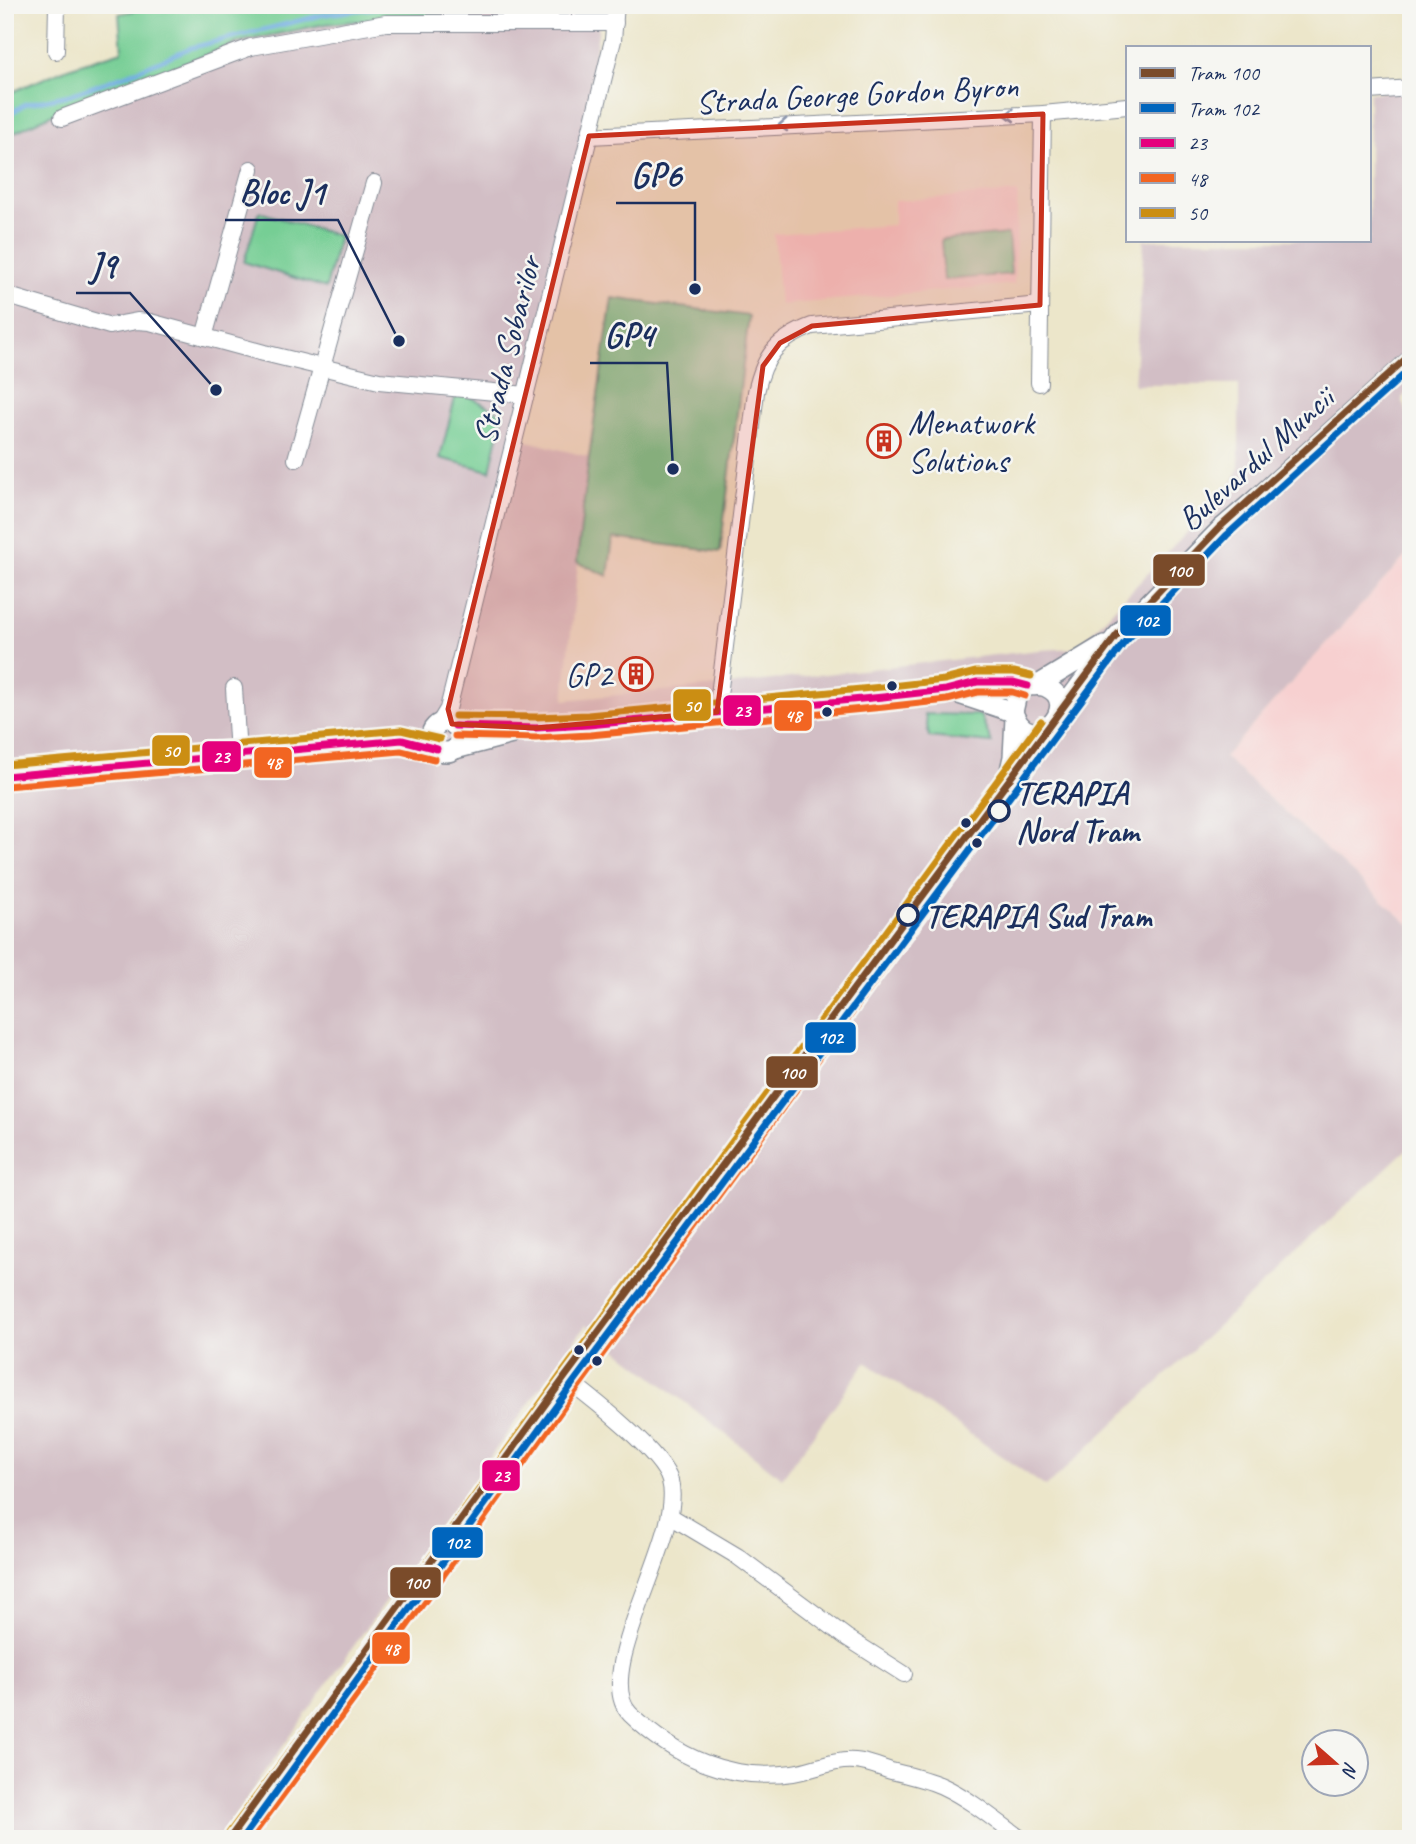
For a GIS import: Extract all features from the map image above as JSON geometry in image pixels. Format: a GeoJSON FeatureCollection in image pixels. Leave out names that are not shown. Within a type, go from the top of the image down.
{"type":"FeatureCollection","features":[{"type":"Feature","properties":{"kind":"main road","name":"Bulevardul Muncii"},"geometry":{"type":"LineString","coordinates":[[237,1839],[354,1682],[569,1381],[1116,637],[1221,528],[1411,360]]}},
{"type":"Feature","properties":{"kind":"main road","name":"Bulevardul Muncii"},"geometry":{"type":"LineString","coordinates":[[1033,685],[1116,637]]}},
{"type":"Feature","properties":{"kind":"main road"},"geometry":{"type":"LineString","coordinates":[[407,740],[445,722],[536,728],[589,725],[946,690],[977,682],[1013,682],[1044,686],[1055,694],[1059,707],[1054,721],[1034,732],[1027,729],[1014,715],[946,690]]}},
{"type":"Feature","properties":{"kind":"main road"},"geometry":{"type":"LineString","coordinates":[[1014,715],[1017,694],[1033,685]]}},
{"type":"Feature","properties":{"kind":"main road","name":"Bulevardul Muncii"},"geometry":{"type":"LineString","coordinates":[[1006,787],[1013,757],[1014,715]]}},
{"type":"Feature","properties":{"kind":"main road"},"geometry":{"type":"LineString","coordinates":[[445,722],[431,736],[446,749]]}},
{"type":"Feature","properties":{"kind":"main road"},"geometry":{"type":"LineString","coordinates":[[5,776],[407,740],[446,749],[536,728]]}},
{"type":"Feature","properties":{"kind":"street"},"geometry":{"type":"LineString","coordinates":[[56,51],[57,5]]}},
{"type":"Feature","properties":{"kind":"street","name":"Strada Sobarilor"},"geometry":{"type":"LineString","coordinates":[[445,722],[589,136],[615,23],[616,6]]}},
{"type":"Feature","properties":{"kind":"street"},"geometry":{"type":"LineString","coordinates":[[62,118],[251,47],[386,23],[615,23]]}},
{"type":"Feature","properties":{"kind":"street"},"geometry":{"type":"LineString","coordinates":[[1370,91],[1411,88]]}},
{"type":"Feature","properties":{"kind":"street","name":"Strada George Gordon Byron"},"geometry":{"type":"LineString","coordinates":[[589,136],[1043,114],[1126,106]]}},
{"type":"Feature","properties":{"kind":"street"},"geometry":{"type":"LineString","coordinates":[[1039,383],[1043,114]]}},
{"type":"Feature","properties":{"kind":"street"},"geometry":{"type":"LineString","coordinates":[[204,337],[251,169]]}},
{"type":"Feature","properties":{"kind":"street"},"geometry":{"type":"LineString","coordinates":[[296,459],[374,183]]}},
{"type":"Feature","properties":{"kind":"street"},"geometry":{"type":"LineString","coordinates":[[5,295],[110,326],[137,321],[150,322],[379,381],[526,396]]}},
{"type":"Feature","properties":{"kind":"street"},"geometry":{"type":"LineString","coordinates":[[717,712],[756,393],[763,366],[771,354],[792,333],[812,326],[1040,305]]}},
{"type":"Feature","properties":{"kind":"street"},"geometry":{"type":"LineString","coordinates":[[234,688],[238,755]]}},
{"type":"Feature","properties":{"kind":"street"},"geometry":{"type":"LineString","coordinates":[[569,1381],[656,1457],[670,1480],[670,1516],[636,1616],[622,1667],[619,1692],[629,1712],[689,1758],[723,1769],[765,1775],[786,1774],[855,1761],[941,1786],[960,1796],[1021,1839]]}},
{"type":"Feature","properties":{"kind":"street"},"geometry":{"type":"LineString","coordinates":[[670,1516],[737,1556],[854,1643],[904,1674]]}},
{"type":"Feature","properties":{"kind":"highlighted area"},"geometry":{"type":"Polygon","coordinates":[[[1043,114],[1040,305],[812,326],[780,343],[763,366],[717,712],[536,728],[452,724],[448,709],[589,136],[1043,114]]]}},
{"type":"Feature","properties":{"kind":"shaded area"},"geometry":{"type":"Polygon","coordinates":[[[540,5],[602,5],[574,200],[516,438],[589,457],[564,700],[1077,648],[1231,486],[1239,467],[1239,385],[1134,385],[1144,242],[1370,242],[1370,93],[1411,89],[1411,388],[1402,398],[1411,426],[1411,550],[1224,757],[1411,926],[1411,1145],[1046,1487],[866,1362],[782,1478],[586,1325],[375,1616],[218,1839],[5,1839],[5,137],[71,105],[240,42],[325,24],[540,5]]]}},
{"type":"Feature","properties":{"kind":"shaded area"},"geometry":{"type":"Polygon","coordinates":[[[1018,192],[1014,284],[780,305],[774,234],[894,225],[894,201],[1018,192]]]}},
{"type":"Feature","properties":{"kind":"shaded area"},"geometry":{"type":"Polygon","coordinates":[[[1411,550],[1411,926],[1224,757],[1411,550]]]}},
{"type":"Feature","properties":{"kind":"green space"},"geometry":{"type":"Polygon","coordinates":[[[160,5],[540,5],[325,24],[240,42],[71,105],[5,137],[5,95],[68,68],[122,51],[119,14],[160,5]]]}},
{"type":"Feature","properties":{"kind":"green space"},"geometry":{"type":"Polygon","coordinates":[[[259,212],[339,236],[326,288],[244,262],[259,212]]]}},
{"type":"Feature","properties":{"kind":"green space"},"geometry":{"type":"Polygon","coordinates":[[[1008,234],[1011,274],[944,280],[941,240],[1008,234]]]}},
{"type":"Feature","properties":{"kind":"green space"},"geometry":{"type":"Polygon","coordinates":[[[612,298],[749,316],[720,552],[613,538],[608,576],[577,562],[612,298]]]}},
{"type":"Feature","properties":{"kind":"green space"},"geometry":{"type":"Polygon","coordinates":[[[457,390],[503,414],[490,471],[440,458],[457,390]]]}},
{"type":"Feature","properties":{"kind":"green space"},"geometry":{"type":"Polygon","coordinates":[[[925,714],[980,715],[992,743],[929,737],[925,714]]]}},
{"type":"Feature","properties":{"kind":"waterway"},"geometry":{"type":"LineString","coordinates":[[5,117],[25,104],[69,95],[190,48],[322,15],[394,5]]}},
{"type":"Feature","properties":{"kind":"tram line","name":"100"},"geometry":{"type":"LineString","coordinates":[[229,1839],[565,1377],[1116,636],[1220,527],[1411,354]]}},
{"type":"Feature","properties":{"kind":"tram line","name":"102"},"geometry":{"type":"LineString","coordinates":[[242,1839],[573,1383],[1124,643],[1227,535],[1411,368]]}},
{"type":"Feature","properties":{"kind":"transit line","name":"50"},"geometry":{"type":"LineString","coordinates":[[455,716],[588,715],[882,687],[944,680],[976,672],[1014,672],[1031,676]]}},
{"type":"Feature","properties":{"kind":"transit line","name":"23"},"geometry":{"type":"LineString","coordinates":[[455,726],[536,728],[589,725],[883,697],[946,690],[977,682],[1013,682],[1028,686]]}},
{"type":"Feature","properties":{"kind":"transit line","name":"48"},"geometry":{"type":"LineString","coordinates":[[455,736],[536,738],[590,735],[884,707],[947,700],[978,692],[1012,692],[1025,696]]}},
{"type":"Feature","properties":{"kind":"transit line","name":"50"},"geometry":{"type":"LineString","coordinates":[[229,1833],[1041,721]]}},
{"type":"Feature","properties":{"kind":"transit line","name":"23"},"geometry":{"type":"LineString","coordinates":[[237,1839],[1049,727]]}},
{"type":"Feature","properties":{"kind":"transit line","name":"50"},"geometry":{"type":"LineString","coordinates":[[5,765],[401,730],[440,739]]}},
{"type":"Feature","properties":{"kind":"transit line","name":"48"},"geometry":{"type":"LineString","coordinates":[[250,1839],[1057,733]]}},
{"type":"Feature","properties":{"kind":"transit line","name":"23"},"geometry":{"type":"LineString","coordinates":[[5,776],[402,740],[437,749]]}},
{"type":"Feature","properties":{"kind":"transit line","name":"48"},"geometry":{"type":"LineString","coordinates":[[6,786],[401,751],[434,759]]}},
{"type":"Feature","properties":{"kind":"place","name":"GP6"},"geometry":{"type":"Point","coordinates":[695,289]}},
{"type":"Feature","properties":{"kind":"place","name":"Bloc J1"},"geometry":{"type":"Point","coordinates":[399,341]}},
{"type":"Feature","properties":{"kind":"place","name":"J9"},"geometry":{"type":"Point","coordinates":[216,390]}},
{"type":"Feature","properties":{"kind":"place","name":"Menatwork Solutions"},"geometry":{"type":"Point","coordinates":[884,441]}},
{"type":"Feature","properties":{"kind":"place","name":"GP4"},"geometry":{"type":"Point","coordinates":[673,469]}},
{"type":"Feature","properties":{"kind":"place","name":"GP2"},"geometry":{"type":"Point","coordinates":[636,674]}},
{"type":"Feature","properties":{"kind":"place","name":"TERAPIA Nord Tram"},"geometry":{"type":"Point","coordinates":[999,811]}},
{"type":"Feature","properties":{"kind":"place","name":"TERAPIA Sud Tram"},"geometry":{"type":"Point","coordinates":[908,915]}}]}
